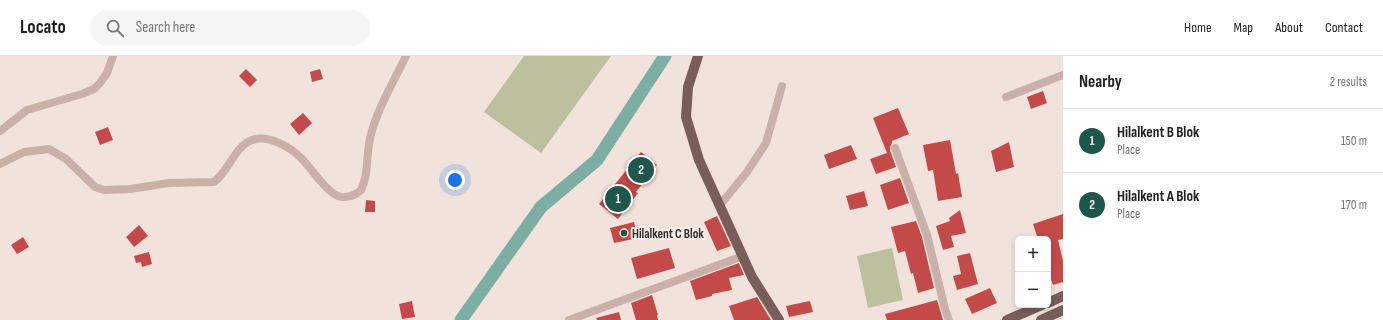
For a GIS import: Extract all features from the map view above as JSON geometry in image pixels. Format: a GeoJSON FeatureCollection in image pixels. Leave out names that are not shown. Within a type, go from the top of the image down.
{"type":"FeatureCollection","features":[{"type":"Feature","properties":{"kind":"main road"},"geometry":{"type":"LineString","coordinates":[[698,56],[688,87],[686,117],[699,160],[752,277],[779,320]]}},
{"type":"Feature","properties":{"kind":"main road"},"geometry":{"type":"LineString","coordinates":[[1051,302],[1063,296]]}},
{"type":"Feature","properties":{"kind":"main road"},"geometry":{"type":"LineString","coordinates":[[1007,320],[1035,308]]}},
{"type":"Feature","properties":{"kind":"main road"},"geometry":{"type":"LineString","coordinates":[[1041,320],[1063,310]]}},
{"type":"Feature","properties":{"kind":"street"},"geometry":{"type":"LineString","coordinates":[[0,131],[27,110],[94,89],[107,73],[113,56]]}},
{"type":"Feature","properties":{"kind":"street"},"geometry":{"type":"LineString","coordinates":[[0,164],[24,152],[49,149],[66,159],[95,187],[104,190],[130,189],[168,183],[214,182],[220,178],[237,153],[246,143],[253,139],[267,138],[275,140],[301,158],[318,179],[334,194],[342,198],[355,195],[360,191],[365,181],[370,139],[376,119],[406,56]]}},
{"type":"Feature","properties":{"kind":"street"},"geometry":{"type":"LineString","coordinates":[[1006,97],[1063,75]]}},
{"type":"Feature","properties":{"kind":"street"},"geometry":{"type":"LineString","coordinates":[[720,204],[747,172],[766,143],[782,86]]}},
{"type":"Feature","properties":{"kind":"street"},"geometry":{"type":"LineString","coordinates":[[895,148],[927,235],[949,320]]}},
{"type":"Feature","properties":{"kind":"street"},"geometry":{"type":"LineString","coordinates":[[569,320],[743,256]]}},
{"type":"Feature","properties":{"kind":"green space"},"geometry":{"type":"Polygon","coordinates":[[[524,56],[611,56],[541,153],[484,112],[524,56]]]}},
{"type":"Feature","properties":{"kind":"green space"},"geometry":{"type":"Polygon","coordinates":[[[892,248],[903,300],[868,308],[857,256],[892,248]]]}},
{"type":"Feature","properties":{"kind":"building"},"geometry":{"type":"Polygon","coordinates":[[[246,69],[257,80],[250,87],[239,76],[246,69]]]}},
{"type":"Feature","properties":{"kind":"building"},"geometry":{"type":"Polygon","coordinates":[[[320,69],[323,79],[312,82],[310,72],[320,69]]]}},
{"type":"Feature","properties":{"kind":"building"},"geometry":{"type":"Polygon","coordinates":[[[1043,91],[1047,103],[1031,109],[1027,97],[1043,91]]]}},
{"type":"Feature","properties":{"kind":"building"},"geometry":{"type":"Polygon","coordinates":[[[898,108],[909,134],[892,141],[890,150],[896,167],[876,174],[870,159],[887,153],[873,118],[898,108]]]}},
{"type":"Feature","properties":{"kind":"building"},"geometry":{"type":"Polygon","coordinates":[[[303,113],[312,123],[299,135],[290,124],[303,113]]]}},
{"type":"Feature","properties":{"kind":"building"},"geometry":{"type":"Polygon","coordinates":[[[108,127],[113,140],[100,145],[95,132],[108,127]]]}},
{"type":"Feature","properties":{"kind":"building"},"geometry":{"type":"Polygon","coordinates":[[[950,140],[962,197],[938,201],[933,170],[928,171],[923,145],[950,140]]]}},
{"type":"Feature","properties":{"kind":"building"},"geometry":{"type":"Polygon","coordinates":[[[1009,142],[1014,167],[996,172],[991,151],[1009,142]]]}},
{"type":"Feature","properties":{"kind":"building"},"geometry":{"type":"Polygon","coordinates":[[[851,145],[857,159],[829,169],[824,155],[851,145]]]}},
{"type":"Feature","properties":{"kind":"building"},"geometry":{"type":"Polygon","coordinates":[[[641,152],[657,165],[636,192],[638,193],[618,219],[599,204],[641,152]]]}},
{"type":"Feature","properties":{"kind":"building"},"geometry":{"type":"Polygon","coordinates":[[[900,178],[909,203],[888,210],[880,185],[900,178]]]}},
{"type":"Feature","properties":{"kind":"building"},"geometry":{"type":"Polygon","coordinates":[[[864,191],[868,206],[850,210],[846,196],[864,191]]]}},
{"type":"Feature","properties":{"kind":"building"},"geometry":{"type":"Polygon","coordinates":[[[366,200],[375,201],[375,212],[365,212],[366,200]]]}},
{"type":"Feature","properties":{"kind":"building"},"geometry":{"type":"Polygon","coordinates":[[[960,210],[966,233],[951,236],[954,247],[943,250],[936,226],[950,221],[949,218],[960,210]]]}},
{"type":"Feature","properties":{"kind":"building"},"geometry":{"type":"Polygon","coordinates":[[[1063,214],[1063,239],[1058,240],[1063,261],[1063,282],[1053,285],[1051,279],[1051,236],[1037,236],[1033,224],[1063,214]]]}},
{"type":"Feature","properties":{"kind":"building"},"geometry":{"type":"Polygon","coordinates":[[[717,216],[731,246],[717,251],[704,222],[717,216]]]}},
{"type":"Feature","properties":{"kind":"building"},"geometry":{"type":"Polygon","coordinates":[[[916,221],[922,237],[934,288],[918,293],[905,251],[898,253],[891,227],[916,221]]]}},
{"type":"Feature","properties":{"kind":"building","name":"Hilalkent C Blok"},"geometry":{"type":"Polygon","coordinates":[[[634,222],[638,238],[614,243],[610,228],[634,222]]]}},
{"type":"Feature","properties":{"kind":"building"},"geometry":{"type":"Polygon","coordinates":[[[139,225],[148,236],[134,247],[126,237],[139,225]]]}},
{"type":"Feature","properties":{"kind":"building"},"geometry":{"type":"Polygon","coordinates":[[[23,237],[29,247],[17,254],[11,245],[23,237]]]}},
{"type":"Feature","properties":{"kind":"building"},"geometry":{"type":"Polygon","coordinates":[[[669,248],[675,268],[637,279],[631,258],[669,248]]]}},
{"type":"Feature","properties":{"kind":"building"},"geometry":{"type":"Polygon","coordinates":[[[149,252],[152,264],[142,267],[141,262],[136,263],[134,256],[149,252]]]}},
{"type":"Feature","properties":{"kind":"building"},"geometry":{"type":"Polygon","coordinates":[[[970,253],[978,284],[957,290],[953,276],[961,274],[957,256],[970,253]]]}},
{"type":"Feature","properties":{"kind":"building"},"geometry":{"type":"Polygon","coordinates":[[[739,263],[744,275],[729,278],[732,290],[712,294],[712,296],[696,300],[690,281],[739,263]]]}},
{"type":"Feature","properties":{"kind":"building"},"geometry":{"type":"Polygon","coordinates":[[[990,288],[997,303],[972,314],[965,299],[990,288]]]}},
{"type":"Feature","properties":{"kind":"building"},"geometry":{"type":"Polygon","coordinates":[[[652,295],[658,320],[636,320],[631,303],[652,295]]]}},
{"type":"Feature","properties":{"kind":"building"},"geometry":{"type":"Polygon","coordinates":[[[757,297],[771,320],[734,320],[729,306],[757,297]]]}},
{"type":"Feature","properties":{"kind":"building"},"geometry":{"type":"Polygon","coordinates":[[[937,300],[943,320],[887,320],[885,314],[937,300]]]}},
{"type":"Feature","properties":{"kind":"building"},"geometry":{"type":"Polygon","coordinates":[[[412,301],[415,317],[402,319],[399,304],[412,301]]]}},
{"type":"Feature","properties":{"kind":"building"},"geometry":{"type":"Polygon","coordinates":[[[810,301],[813,312],[789,317],[786,306],[810,301]]]}},
{"type":"Feature","properties":{"kind":"building"},"geometry":{"type":"Polygon","coordinates":[[[619,312],[621,320],[597,320],[596,318],[619,312]]]}},
{"type":"Feature","properties":{"kind":"waterway"},"geometry":{"type":"LineString","coordinates":[[461,320],[541,207],[597,160],[665,56]]}},
{"type":"Feature","properties":{"kind":"place","name":"Hilalkent A Blok"},"geometry":{"type":"Point","coordinates":[641,170]}},
{"type":"Feature","properties":{"kind":"place","name":"Hilalkent B Blok"},"geometry":{"type":"Point","coordinates":[618,199]}},
{"type":"Feature","properties":{"kind":"place","name":"Hilalkent C Blok"},"geometry":{"type":"Point","coordinates":[624,233]}}]}
